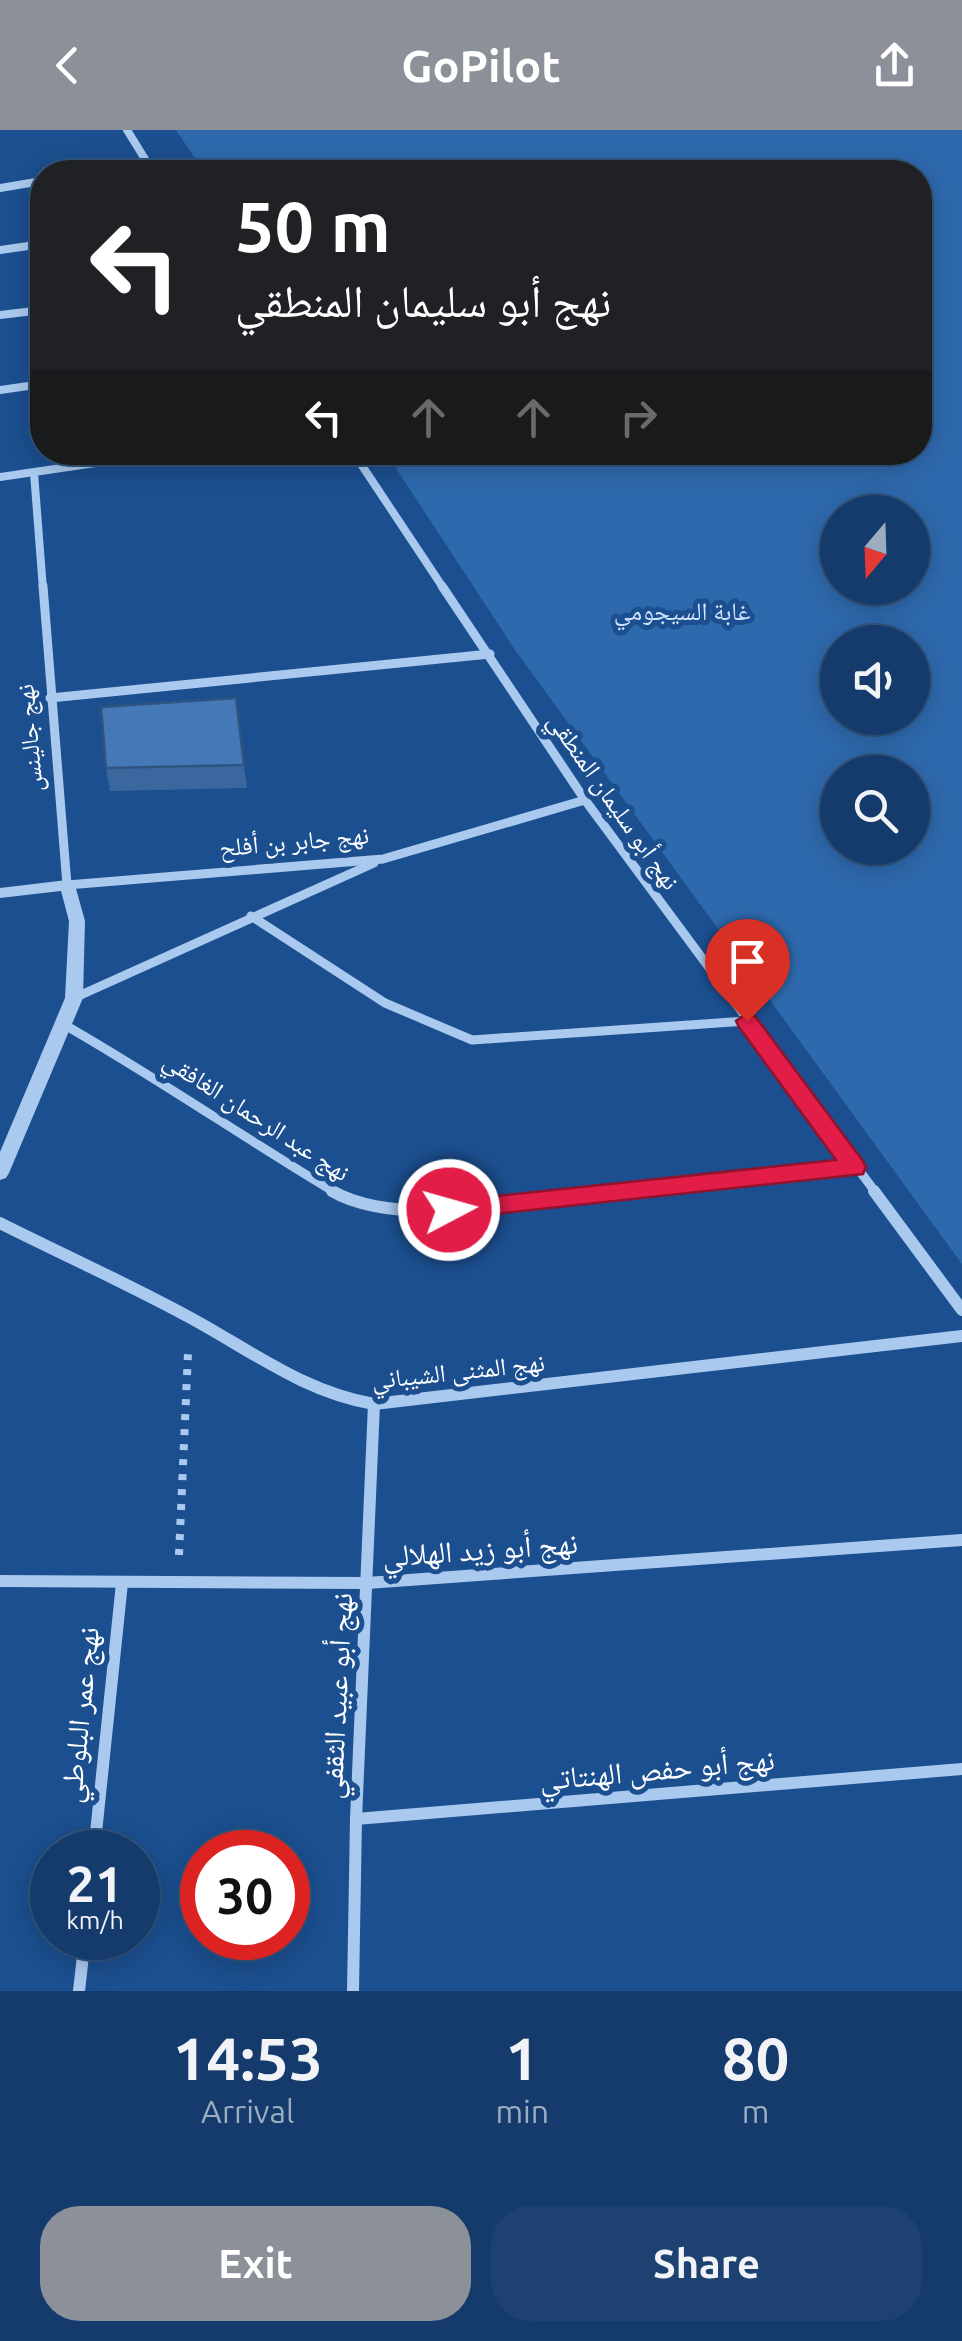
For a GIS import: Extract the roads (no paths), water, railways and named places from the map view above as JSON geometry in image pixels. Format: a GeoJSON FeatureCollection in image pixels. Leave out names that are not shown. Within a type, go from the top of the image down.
{"type":"FeatureCollection","features":[{"type":"Feature","properties":{"kind":"street"},"geometry":{"type":"LineString","coordinates":[[126,130],[145,160]]}},
{"type":"Feature","properties":{"kind":"street"},"geometry":{"type":"LineString","coordinates":[[0,188],[30,183]]}},
{"type":"Feature","properties":{"kind":"street"},"geometry":{"type":"LineString","coordinates":[[0,250],[30,246]]}},
{"type":"Feature","properties":{"kind":"street"},"geometry":{"type":"LineString","coordinates":[[0,316],[30,312]]}},
{"type":"Feature","properties":{"kind":"street"},"geometry":{"type":"LineString","coordinates":[[0,390],[30,386]]}},
{"type":"Feature","properties":{"kind":"street"},"geometry":{"type":"LineString","coordinates":[[0,477],[86,465]]}},
{"type":"Feature","properties":{"kind":"street","name":"نهج أبو سليمان المنطقي"},"geometry":{"type":"LineString","coordinates":[[362,465],[585,800],[962,1310]]}},
{"type":"Feature","properties":{"kind":"street","name":"نهج جالينس"},"geometry":{"type":"LineString","coordinates":[[34,473],[67,885],[76,922],[74,998]]}},
{"type":"Feature","properties":{"kind":"street"},"geometry":{"type":"LineString","coordinates":[[50,698],[490,654]]}},
{"type":"Feature","properties":{"kind":"street","name":"نهج جابر بن أفلح"},"geometry":{"type":"LineString","coordinates":[[0,894],[384,859],[585,800]]}},
{"type":"Feature","properties":{"kind":"street"},"geometry":{"type":"LineString","coordinates":[[0,1173],[74,998],[384,859]]}},
{"type":"Feature","properties":{"kind":"street"},"geometry":{"type":"LineString","coordinates":[[250,916],[385,1003],[472,1040],[747,1021]]}},
{"type":"Feature","properties":{"kind":"street","name":"نهج عبد الرحمان الغافقي"},"geometry":{"type":"LineString","coordinates":[[63,1024],[160,1080],[256,1145],[348,1200],[394,1211],[449,1210],[854,1167]]}},
{"type":"Feature","properties":{"kind":"street","name":"نهج المثنى الشيباني"},"geometry":{"type":"LineString","coordinates":[[0,1223],[190,1317],[322,1393],[348,1402],[374,1404],[962,1336]]}},
{"type":"Feature","properties":{"kind":"street","name":"نهج أبو عبيد الثقفي"},"geometry":{"type":"LineString","coordinates":[[354,1991],[356,1819],[374,1404]]}},
{"type":"Feature","properties":{"kind":"street","name":"نهج أبو زيد الهلالي"},"geometry":{"type":"LineString","coordinates":[[0,1581],[367,1583],[962,1540]]}},
{"type":"Feature","properties":{"kind":"street","name":"نهج عمر البلوطي"},"geometry":{"type":"LineString","coordinates":[[96,1830],[122,1583]]}},
{"type":"Feature","properties":{"kind":"street","name":"نهج أبو حفص الهنتاتي"},"geometry":{"type":"LineString","coordinates":[[356,1819],[962,1769]]}},
{"type":"Feature","properties":{"kind":"street"},"geometry":{"type":"LineString","coordinates":[[79,1991],[83,1960]]}},
{"type":"Feature","properties":{"kind":"park label","name":"غابة السيجومي"},"geometry":{"type":"Point","coordinates":[682,611]}}]}
